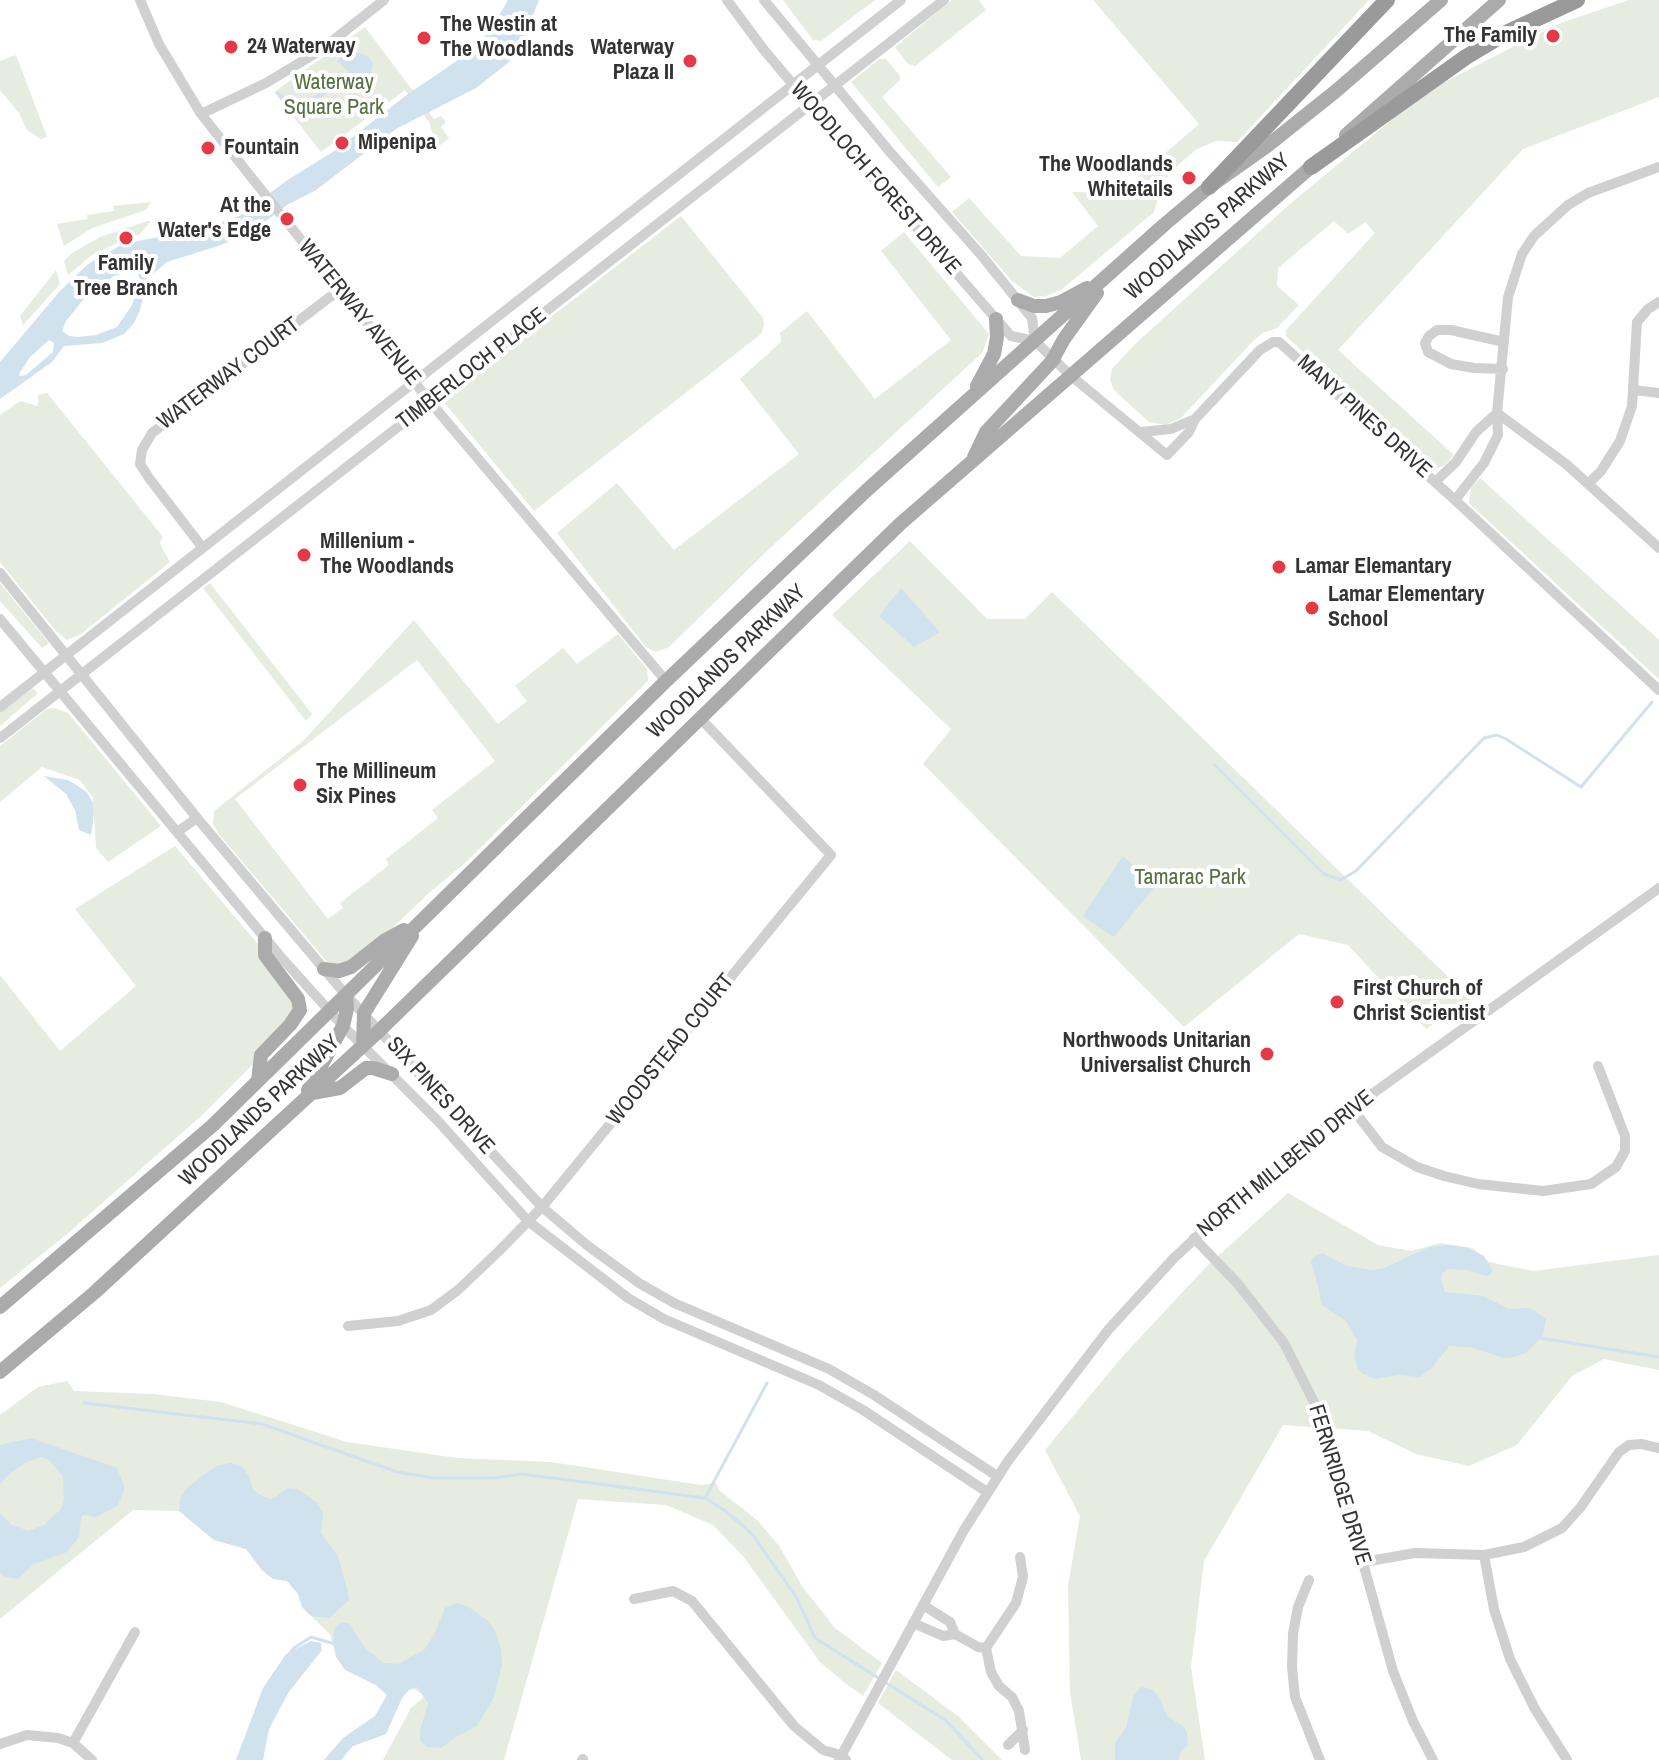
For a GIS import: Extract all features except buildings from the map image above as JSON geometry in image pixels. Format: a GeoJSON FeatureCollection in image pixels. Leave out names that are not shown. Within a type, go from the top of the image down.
{"type":"FeatureCollection","features":[{"type":"Feature","properties":{"kind":"highway"},"geometry":{"type":"LineString","coordinates":[[1209,187],[1387,0]]}},
{"type":"Feature","properties":{"kind":"highway"},"geometry":{"type":"LineString","coordinates":[[1311,167],[1466,57],[1506,33],[1577,0]]}},
{"type":"Feature","properties":{"kind":"main road","name":"WOODLANDS PARKWAY"},"geometry":{"type":"LineString","coordinates":[[0,1307],[212,1126],[666,681],[867,490],[1209,187],[1336,91],[1441,0]]}},
{"type":"Feature","properties":{"kind":"main road","name":"WOODLANDS PARKWAY"},"geometry":{"type":"LineString","coordinates":[[0,1372],[94,1293],[380,1030],[900,524],[1499,0]]}},
{"type":"Feature","properties":{"kind":"main road"},"geometry":{"type":"LineString","coordinates":[[1018,300],[1034,306],[1046,306],[1061,302],[1109,276]]}},
{"type":"Feature","properties":{"kind":"main road"},"geometry":{"type":"LineString","coordinates":[[972,461],[986,432],[1053,359],[1109,276]]}},
{"type":"Feature","properties":{"kind":"main road"},"geometry":{"type":"LineString","coordinates":[[966,401],[991,362],[997,337],[996,319]]}},
{"type":"Feature","properties":{"kind":"main road"},"geometry":{"type":"LineString","coordinates":[[324,969],[339,971],[351,967],[384,941],[419,923]]}},
{"type":"Feature","properties":{"kind":"main road"},"geometry":{"type":"LineString","coordinates":[[363,1045],[364,1013],[401,958],[419,923]]}},
{"type":"Feature","properties":{"kind":"main road"},"geometry":{"type":"LineString","coordinates":[[258,1081],[261,1055],[300,1010],[298,999],[265,955],[265,938]]}},
{"type":"Feature","properties":{"kind":"main road"},"geometry":{"type":"LineString","coordinates":[[297,1107],[343,1026],[346,995]]}},
{"type":"Feature","properties":{"kind":"main road"},"geometry":{"type":"LineString","coordinates":[[312,1094],[340,1088],[366,1068],[392,1074]]}},
{"type":"Feature","properties":{"kind":"street","name":"WATERWAY AVENUE"},"geometry":{"type":"LineString","coordinates":[[140,0],[159,44],[201,114],[431,403],[666,681]]}},
{"type":"Feature","properties":{"kind":"street"},"geometry":{"type":"LineString","coordinates":[[201,114],[266,83],[321,50],[384,0]]}},
{"type":"Feature","properties":{"kind":"street","name":"WOODLOCH FOREST DRIVE"},"geometry":{"type":"LineString","coordinates":[[727,0],[793,85],[1011,336],[1035,341],[1070,375]]}},
{"type":"Feature","properties":{"kind":"street","name":"WOODLOCH FOREST DRIVE"},"geometry":{"type":"LineString","coordinates":[[764,0],[1018,300],[1032,318],[1035,341]]}},
{"type":"Feature","properties":{"kind":"street","name":"TIMBERLOCH PLACE"},"geometry":{"type":"LineString","coordinates":[[0,707],[901,0]]}},
{"type":"Feature","properties":{"kind":"street","name":"TIMBERLOCH PLACE"},"geometry":{"type":"LineString","coordinates":[[0,738],[944,0]]}},
{"type":"Feature","properties":{"kind":"street"},"geometry":{"type":"LineString","coordinates":[[1455,500],[1484,463],[1498,435],[1497,413],[1504,342],[1513,276],[1522,254],[1534,236],[1558,212],[1588,193],[1659,167]]}},
{"type":"Feature","properties":{"kind":"street","name":"WATERWAY COURT"},"geometry":{"type":"LineString","coordinates":[[202,547],[140,464],[142,450],[152,433],[163,424],[339,290]]}},
{"type":"Feature","properties":{"kind":"street"},"geometry":{"type":"LineString","coordinates":[[1588,484],[1601,471],[1620,441],[1634,390],[1637,322],[1659,302]]}},
{"type":"Feature","properties":{"kind":"street"},"geometry":{"type":"LineString","coordinates":[[1503,369],[1451,364],[1428,352],[1425,343],[1437,330],[1451,330],[1504,342]]}},
{"type":"Feature","properties":{"kind":"street","name":"MANY PINES DRIVE"},"geometry":{"type":"LineString","coordinates":[[1070,375],[1167,455],[1189,432],[1195,419],[1260,350],[1279,342],[1659,690]]}},
{"type":"Feature","properties":{"kind":"street"},"geometry":{"type":"LineString","coordinates":[[1634,390],[1659,393]]}},
{"type":"Feature","properties":{"kind":"street"},"geometry":{"type":"LineString","coordinates":[[1435,482],[1456,462],[1476,432],[1497,413]]}},
{"type":"Feature","properties":{"kind":"street"},"geometry":{"type":"LineString","coordinates":[[1497,413],[1543,445],[1659,548]]}},
{"type":"Feature","properties":{"kind":"street"},"geometry":{"type":"LineString","coordinates":[[1141,432],[1171,429],[1195,419]]}},
{"type":"Feature","properties":{"kind":"street","name":"SIX PINES DRIVE"},"geometry":{"type":"LineString","coordinates":[[0,573],[197,818],[346,995],[542,1207],[622,1272],[674,1303],[807,1358],[852,1383],[997,1476]]}},
{"type":"Feature","properties":{"kind":"street","name":"SIX PINES DRIVE"},"geometry":{"type":"LineString","coordinates":[[0,619],[265,938],[343,1026],[392,1074],[528,1221],[612,1288],[652,1312],[797,1373],[987,1492]]}},
{"type":"Feature","properties":{"kind":"street","name":"WOODSTEAD COURT"},"geometry":{"type":"LineString","coordinates":[[348,1326],[398,1321],[443,1303],[528,1221],[831,855],[700,718]]}},
{"type":"Feature","properties":{"kind":"street"},"geometry":{"type":"LineString","coordinates":[[177,832],[197,818]]}},
{"type":"Feature","properties":{"kind":"street","name":"NORTH MILLBEND DRIVE"},"geometry":{"type":"LineString","coordinates":[[842,1758],[913,1623],[997,1476],[1108,1330],[1194,1238],[1248,1189],[1352,1108],[1659,888]]}},
{"type":"Feature","properties":{"kind":"street"},"geometry":{"type":"LineString","coordinates":[[1352,1108],[1382,1147],[1417,1167],[1444,1176],[1478,1184],[1543,1191],[1591,1184],[1616,1167],[1625,1151],[1625,1136],[1598,1066]]}},
{"type":"Feature","properties":{"kind":"street","name":"FERNRIDGE DRIVE"},"geometry":{"type":"LineString","coordinates":[[1194,1238],[1261,1313],[1284,1343],[1303,1377],[1327,1433],[1393,1671],[1433,1760]]}},
{"type":"Feature","properties":{"kind":"street"},"geometry":{"type":"LineString","coordinates":[[843,1399],[852,1383]]}},
{"type":"Feature","properties":{"kind":"street"},"geometry":{"type":"LineString","coordinates":[[1364,1562],[1415,1553],[1484,1555],[1524,1547],[1562,1528],[1619,1452],[1629,1445],[1659,1448]]}},
{"type":"Feature","properties":{"kind":"street"},"geometry":{"type":"LineString","coordinates":[[1484,1555],[1494,1609],[1510,1659],[1535,1709],[1567,1760]]}},
{"type":"Feature","properties":{"kind":"street"},"geometry":{"type":"LineString","coordinates":[[1020,1557],[1023,1577],[1016,1603],[986,1648],[991,1672],[999,1686],[1012,1697],[1019,1711],[1025,1750]]}},
{"type":"Feature","properties":{"kind":"street"},"geometry":{"type":"LineString","coordinates":[[1309,1580],[1298,1607],[1292,1667],[1295,1697],[1320,1760]]}},
{"type":"Feature","properties":{"kind":"street"},"geometry":{"type":"LineString","coordinates":[[634,1599],[673,1591],[692,1601],[794,1726],[823,1750],[842,1758]]}},
{"type":"Feature","properties":{"kind":"street"},"geometry":{"type":"LineString","coordinates":[[923,1605],[950,1622],[955,1634],[986,1648]]}},
{"type":"Feature","properties":{"kind":"street"},"geometry":{"type":"LineString","coordinates":[[913,1623],[943,1636],[955,1634]]}},
{"type":"Feature","properties":{"kind":"street"},"geometry":{"type":"LineString","coordinates":[[73,1743],[135,1632]]}},
{"type":"Feature","properties":{"kind":"street"},"geometry":{"type":"LineString","coordinates":[[1008,1745],[1023,1730]]}},
{"type":"Feature","properties":{"kind":"street"},"geometry":{"type":"LineString","coordinates":[[0,1744],[27,1735],[58,1738],[73,1743],[92,1760]]}},
{"type":"Feature","properties":{"kind":"green space"},"geometry":{"type":"Polygon","coordinates":[[[783,0],[875,0],[821,41],[813,40],[783,0]]]}},
{"type":"Feature","properties":{"kind":"green space"},"geometry":{"type":"Polygon","coordinates":[[[952,0],[979,0],[986,10],[915,66],[908,64],[895,47],[952,0]]]}},
{"type":"Feature","properties":{"kind":"green space"},"geometry":{"type":"Polygon","coordinates":[[[1093,0],[1369,0],[1237,142],[1216,141],[1197,149],[1162,183],[1154,212],[1061,290],[1034,297],[1013,282],[952,212],[969,198],[1021,256],[1060,258],[1098,226],[1072,192],[1119,193],[1199,124],[1093,0]]]}},
{"type":"Feature","properties":{"kind":"green space"},"geometry":{"type":"Polygon","coordinates":[[[1629,0],[1659,0],[1659,97],[1523,149],[1338,350],[1454,455],[1445,465],[1436,469],[1427,467],[1286,336],[1286,330],[1375,233],[1365,222],[1348,234],[1334,221],[1278,268],[1277,286],[1299,305],[1277,328],[1253,341],[1181,418],[1166,425],[1149,422],[1114,390],[1110,380],[1112,369],[1135,344],[1290,204],[1399,114],[1443,83],[1530,38],[1561,23],[1629,0]]]}},
{"type":"Feature","properties":{"kind":"green space","name":"Waterway Square Park"},"geometry":{"type":"Polygon","coordinates":[[[365,27],[434,119],[441,116],[446,122],[441,127],[449,138],[437,148],[429,122],[405,90],[321,152],[274,92],[365,27]]]}},
{"type":"Feature","properties":{"kind":"green space"},"geometry":{"type":"Polygon","coordinates":[[[16,55],[47,137],[41,139],[27,130],[19,113],[0,90],[0,61],[16,55]]]}},
{"type":"Feature","properties":{"kind":"green space"},"geometry":{"type":"Polygon","coordinates":[[[879,59],[886,59],[900,76],[900,80],[882,97],[951,177],[938,187],[851,82],[879,59]]]}},
{"type":"Feature","properties":{"kind":"green space"},"geometry":{"type":"Polygon","coordinates":[[[151,202],[146,210],[92,228],[64,246],[57,224],[114,211],[113,206],[151,202]]]}},
{"type":"Feature","properties":{"kind":"green space"},"geometry":{"type":"Polygon","coordinates":[[[681,216],[763,318],[761,334],[534,511],[443,401],[681,216]]]}},
{"type":"Feature","properties":{"kind":"green space"},"geometry":{"type":"Polygon","coordinates":[[[151,221],[139,235],[122,237],[123,240],[92,255],[68,275],[64,261],[72,253],[100,237],[151,221]]]}},
{"type":"Feature","properties":{"kind":"green space"},"geometry":{"type":"Polygon","coordinates":[[[904,232],[989,334],[982,353],[769,549],[669,647],[656,652],[646,647],[557,533],[617,483],[674,550],[799,454],[740,379],[781,342],[780,333],[807,311],[875,399],[951,340],[881,251],[904,232]]]}},
{"type":"Feature","properties":{"kind":"green space"},"geometry":{"type":"Polygon","coordinates":[[[56,270],[60,284],[23,325],[20,316],[56,270]]]}},
{"type":"Feature","properties":{"kind":"green space"},"geometry":{"type":"Polygon","coordinates":[[[47,393],[163,537],[160,542],[170,562],[81,634],[67,640],[56,631],[0,562],[0,415],[20,401],[38,406],[38,395],[47,393]]]}},
{"type":"Feature","properties":{"kind":"green space"},"geometry":{"type":"Polygon","coordinates":[[[1480,478],[1659,640],[1659,679],[1469,503],[1471,488],[1480,478]]]}},
{"type":"Feature","properties":{"kind":"green space","name":"Tamarac Park"},"geometry":{"type":"Polygon","coordinates":[[[910,541],[987,619],[1025,619],[1052,592],[1471,999],[1426,1029],[1348,945],[1299,934],[1184,1027],[923,764],[951,729],[832,615],[910,541]]]}},
{"type":"Feature","properties":{"kind":"green space"},"geometry":{"type":"Polygon","coordinates":[[[0,583],[49,643],[42,648],[0,601],[0,583]]]}},
{"type":"Feature","properties":{"kind":"green space"},"geometry":{"type":"Polygon","coordinates":[[[210,583],[312,714],[306,721],[203,588],[210,583]]]}},
{"type":"Feature","properties":{"kind":"green space"},"geometry":{"type":"Polygon","coordinates":[[[414,620],[498,724],[527,701],[515,686],[563,648],[577,664],[618,634],[647,669],[648,681],[465,863],[353,966],[329,964],[213,824],[214,811],[304,740],[414,620]],[[417,660],[235,799],[328,919],[343,908],[340,903],[389,865],[386,859],[438,818],[432,810],[495,761],[417,660]]]}},
{"type":"Feature","properties":{"kind":"green space"},"geometry":{"type":"Polygon","coordinates":[[[33,688],[38,693],[0,726],[0,712],[33,688]]]}},
{"type":"Feature","properties":{"kind":"green space"},"geometry":{"type":"Polygon","coordinates":[[[47,709],[68,713],[161,826],[108,862],[96,848],[93,798],[80,780],[42,767],[0,802],[0,746],[47,709]]]}},
{"type":"Feature","properties":{"kind":"green space"},"geometry":{"type":"Polygon","coordinates":[[[175,846],[300,994],[289,1028],[200,1117],[67,1234],[0,1288],[0,975],[60,1051],[136,986],[75,909],[175,846]]]}},
{"type":"Feature","properties":{"kind":"green space"},"geometry":{"type":"Polygon","coordinates":[[[1288,1193],[1378,1245],[1411,1251],[1440,1243],[1472,1248],[1489,1262],[1533,1271],[1659,1255],[1659,1370],[1604,1359],[1572,1376],[1517,1445],[1469,1466],[1416,1454],[1368,1431],[1283,1425],[1204,1561],[1191,1667],[1205,1760],[1081,1760],[1070,1692],[1068,1586],[1080,1516],[1045,1450],[1122,1357],[1207,1266],[1288,1193]]]}},
{"type":"Feature","properties":{"kind":"green space"},"geometry":{"type":"Polygon","coordinates":[[[67,1381],[74,1391],[153,1394],[221,1402],[347,1442],[457,1458],[551,1462],[701,1485],[716,1483],[720,1491],[757,1520],[780,1547],[802,1586],[834,1627],[882,1663],[863,1696],[845,1683],[820,1662],[743,1556],[713,1525],[666,1505],[578,1499],[504,1760],[383,1760],[411,1708],[425,1696],[408,1685],[350,1669],[335,1654],[330,1634],[302,1607],[298,1594],[287,1581],[273,1579],[246,1549],[214,1540],[179,1511],[133,1510],[0,1619],[0,1415],[38,1387],[67,1381]]]}},
{"type":"Feature","properties":{"kind":"green space"},"geometry":{"type":"Polygon","coordinates":[[[896,1670],[958,1716],[1002,1760],[952,1760],[878,1703],[896,1670]]]}},
{"type":"Feature","properties":{"kind":"water"},"geometry":{"type":"Polygon","coordinates":[[[508,0],[539,0],[520,49],[508,63],[476,88],[396,129],[316,190],[287,205],[254,230],[221,245],[167,262],[147,279],[140,310],[124,334],[102,343],[64,346],[52,362],[0,399],[0,362],[60,291],[88,264],[123,244],[204,228],[239,216],[467,54],[490,31],[508,0]],[[130,271],[114,276],[83,300],[62,331],[78,337],[96,335],[117,327],[132,305],[140,279],[138,274],[130,271]],[[49,340],[30,357],[20,376],[26,375],[53,352],[54,343],[49,340]]]}},
{"type":"Feature","properties":{"kind":"water"},"geometry":{"type":"Polygon","coordinates":[[[356,52],[367,56],[373,63],[370,76],[359,80],[347,78],[294,117],[276,93],[278,91],[297,109],[349,72],[337,61],[344,54],[356,52]]]}},
{"type":"Feature","properties":{"kind":"water"},"geometry":{"type":"Polygon","coordinates":[[[901,588],[940,632],[914,647],[879,616],[901,588]]]}},
{"type":"Feature","properties":{"kind":"water"},"geometry":{"type":"Polygon","coordinates":[[[44,776],[68,780],[87,792],[93,803],[91,835],[79,830],[75,810],[66,794],[44,776]]]}},
{"type":"Feature","properties":{"kind":"water"},"geometry":{"type":"Polygon","coordinates":[[[1123,856],[1156,885],[1114,937],[1083,916],[1123,856]]]}},
{"type":"Feature","properties":{"kind":"water"},"geometry":{"type":"Polygon","coordinates":[[[1449,1245],[1468,1248],[1484,1256],[1492,1270],[1491,1275],[1486,1276],[1467,1270],[1447,1269],[1442,1273],[1441,1280],[1445,1292],[1483,1296],[1509,1309],[1534,1310],[1546,1319],[1543,1335],[1526,1353],[1514,1357],[1504,1358],[1470,1347],[1449,1346],[1432,1368],[1420,1377],[1399,1375],[1375,1379],[1363,1374],[1354,1356],[1357,1340],[1353,1332],[1345,1320],[1321,1304],[1311,1262],[1313,1257],[1322,1253],[1347,1266],[1373,1270],[1429,1247],[1449,1245]]]}},
{"type":"Feature","properties":{"kind":"water"},"geometry":{"type":"Polygon","coordinates":[[[31,1438],[117,1468],[125,1488],[118,1505],[97,1517],[81,1517],[79,1537],[67,1552],[34,1564],[18,1579],[3,1576],[0,1572],[0,1514],[12,1525],[29,1531],[44,1525],[60,1510],[64,1501],[63,1476],[49,1460],[41,1457],[24,1463],[0,1485],[0,1445],[31,1438]]]}},
{"type":"Feature","properties":{"kind":"water"},"geometry":{"type":"Polygon","coordinates":[[[231,1463],[242,1467],[249,1476],[253,1490],[264,1497],[270,1499],[287,1488],[297,1489],[316,1502],[323,1512],[321,1533],[338,1556],[349,1600],[329,1618],[311,1616],[287,1581],[273,1579],[246,1549],[214,1540],[179,1511],[180,1499],[188,1487],[216,1466],[231,1463]]]}},
{"type":"Feature","properties":{"kind":"water"},"geometry":{"type":"Polygon","coordinates":[[[457,1603],[487,1620],[495,1631],[501,1649],[502,1665],[494,1697],[477,1726],[441,1748],[427,1747],[420,1740],[420,1731],[428,1703],[417,1687],[402,1698],[386,1734],[353,1746],[341,1760],[324,1760],[343,1738],[375,1716],[387,1695],[376,1685],[345,1670],[336,1657],[333,1632],[336,1626],[342,1622],[350,1624],[364,1647],[383,1663],[398,1664],[424,1650],[445,1608],[457,1603]]]}},
{"type":"Feature","properties":{"kind":"water"},"geometry":{"type":"Polygon","coordinates":[[[311,1641],[321,1643],[322,1650],[288,1693],[269,1729],[263,1760],[236,1760],[263,1688],[286,1654],[311,1641]]]}},
{"type":"Feature","properties":{"kind":"water"},"geometry":{"type":"Polygon","coordinates":[[[1141,1687],[1151,1689],[1159,1697],[1167,1716],[1183,1726],[1187,1733],[1188,1745],[1180,1752],[1179,1760],[1115,1760],[1115,1743],[1126,1728],[1133,1697],[1141,1687]]]}},
{"type":"Feature","properties":{"kind":"waterway"},"geometry":{"type":"LineString","coordinates":[[1215,765],[1324,874],[1340,880],[1356,871],[1484,738],[1497,735],[1506,739],[1581,787],[1652,702]]}},
{"type":"Feature","properties":{"kind":"waterway"},"geometry":{"type":"LineString","coordinates":[[1540,1338],[1659,1357]]}},
{"type":"Feature","properties":{"kind":"waterway"},"geometry":{"type":"LineString","coordinates":[[705,1498],[767,1383]]}},
{"type":"Feature","properties":{"kind":"waterway"},"geometry":{"type":"LineString","coordinates":[[84,1403],[262,1424],[397,1472],[433,1478],[493,1478],[522,1474],[705,1498],[752,1534],[797,1598],[815,1638],[945,1720],[983,1760]]}},
{"type":"Feature","properties":{"kind":"waterway"},"geometry":{"type":"LineString","coordinates":[[290,1653],[311,1637],[335,1644]]}},
{"type":"Feature","properties":{"kind":"place","name":"The Family"},"geometry":{"type":"Point","coordinates":[1553,36]}},
{"type":"Feature","properties":{"kind":"place","name":"The Westin at The Woodlands"},"geometry":{"type":"Point","coordinates":[424,38]}},
{"type":"Feature","properties":{"kind":"place","name":"24 Waterway"},"geometry":{"type":"Point","coordinates":[231,47]}},
{"type":"Feature","properties":{"kind":"place","name":"Waterway Plaza II"},"geometry":{"type":"Point","coordinates":[690,61]}},
{"type":"Feature","properties":{"kind":"place","name":"Mipenipa"},"geometry":{"type":"Point","coordinates":[342,143]}},
{"type":"Feature","properties":{"kind":"place","name":"Fountain"},"geometry":{"type":"Point","coordinates":[208,148]}},
{"type":"Feature","properties":{"kind":"place","name":"The Woodlands Whitetails"},"geometry":{"type":"Point","coordinates":[1189,178]}},
{"type":"Feature","properties":{"kind":"place","name":"At the Water's Edge"},"geometry":{"type":"Point","coordinates":[287,219]}},
{"type":"Feature","properties":{"kind":"place","name":"Family Tree Branch"},"geometry":{"type":"Point","coordinates":[126,238]}},
{"type":"Feature","properties":{"kind":"place","name":"Millenium - The Woodlands"},"geometry":{"type":"Point","coordinates":[304,555]}},
{"type":"Feature","properties":{"kind":"place","name":"Lamar Elemantary"},"geometry":{"type":"Point","coordinates":[1279,567]}},
{"type":"Feature","properties":{"kind":"place","name":"Lamar Elementary School"},"geometry":{"type":"Point","coordinates":[1312,608]}},
{"type":"Feature","properties":{"kind":"place","name":"The Millineum Six Pines"},"geometry":{"type":"Point","coordinates":[300,785]}},
{"type":"Feature","properties":{"kind":"place","name":"First Church of Christ Scientist"},"geometry":{"type":"Point","coordinates":[1337,1002]}},
{"type":"Feature","properties":{"kind":"place","name":"Northwoods Unitarian Universalist Church"},"geometry":{"type":"Point","coordinates":[1267,1054]}}]}
